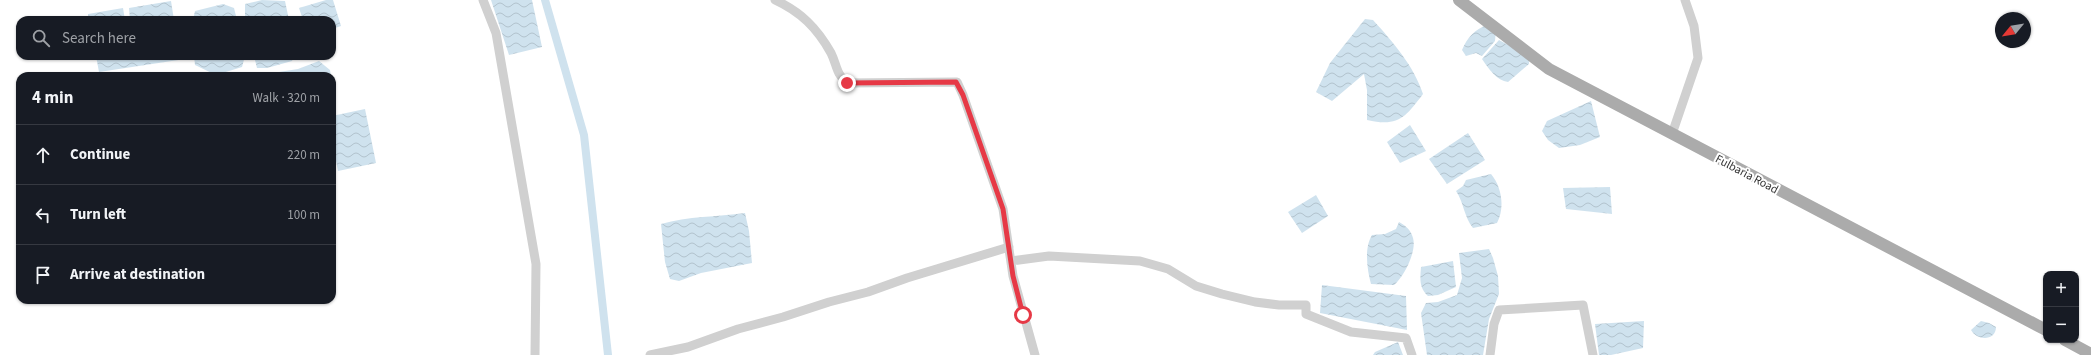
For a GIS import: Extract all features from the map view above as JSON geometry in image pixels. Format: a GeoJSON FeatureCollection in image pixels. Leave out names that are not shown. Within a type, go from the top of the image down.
{"type":"FeatureCollection","features":[{"type":"Feature","properties":{"kind":"main road","name":"Fulbaria Road"},"geometry":{"type":"LineString","coordinates":[[1459,0],[1549,69],[2043,328]]}},
{"type":"Feature","properties":{"kind":"main road"},"geometry":{"type":"LineString","coordinates":[[2071,343],[2091,354]]}},
{"type":"Feature","properties":{"kind":"street"},"geometry":{"type":"LineString","coordinates":[[484,0],[496,34],[536,264],[535,355]]}},
{"type":"Feature","properties":{"kind":"street"},"geometry":{"type":"LineString","coordinates":[[775,0],[807,20],[832,54],[840,77],[847,83],[956,82],[963,95],[1003,209],[1017,292],[1035,355]]}},
{"type":"Feature","properties":{"kind":"street"},"geometry":{"type":"LineString","coordinates":[[1672,134],[1698,58],[1694,26],[1685,0]]}},
{"type":"Feature","properties":{"kind":"street"},"geometry":{"type":"LineString","coordinates":[[650,355],[688,347],[738,329],[868,292],[907,278],[1009,247]]}},
{"type":"Feature","properties":{"kind":"street"},"geometry":{"type":"LineString","coordinates":[[1011,261],[1049,256],[1140,261],[1168,269],[1196,286],[1222,294],[1255,302],[1279,305],[1306,305],[1306,314],[1351,332],[1406,338],[1412,355]]}},
{"type":"Feature","properties":{"kind":"street"},"geometry":{"type":"LineString","coordinates":[[1490,355],[1494,324],[1499,310],[1583,304],[1593,355]]}},
{"type":"Feature","properties":{"kind":"water"},"geometry":{"type":"Polygon","coordinates":[[[262,0],[285,1],[288,16],[245,16],[245,4],[262,0]]]}},
{"type":"Feature","properties":{"kind":"water"},"geometry":{"type":"Polygon","coordinates":[[[326,0],[333,0],[341,26],[336,28],[336,16],[302,16],[299,8],[326,0]]]}},
{"type":"Feature","properties":{"kind":"water"},"geometry":{"type":"Polygon","coordinates":[[[491,0],[532,0],[542,47],[509,55],[491,0]]]}},
{"type":"Feature","properties":{"kind":"water"},"geometry":{"type":"Polygon","coordinates":[[[171,1],[173,16],[130,16],[129,8],[171,1]]]}},
{"type":"Feature","properties":{"kind":"water"},"geometry":{"type":"Polygon","coordinates":[[[223,4],[234,8],[236,16],[194,16],[195,11],[223,4]]]}},
{"type":"Feature","properties":{"kind":"water"},"geometry":{"type":"Polygon","coordinates":[[[123,8],[124,16],[88,16],[88,14],[123,8]]]}},
{"type":"Feature","properties":{"kind":"water"},"geometry":{"type":"Polygon","coordinates":[[[1365,19],[1373,20],[1395,46],[1414,74],[1423,94],[1406,115],[1394,121],[1378,122],[1367,120],[1367,90],[1364,74],[1332,101],[1316,92],[1330,63],[1365,19]]]}},
{"type":"Feature","properties":{"kind":"water"},"geometry":{"type":"Polygon","coordinates":[[[1487,25],[1496,29],[1495,41],[1482,56],[1476,53],[1466,56],[1462,50],[1466,42],[1472,34],[1487,25]]]}},
{"type":"Feature","properties":{"kind":"water"},"geometry":{"type":"Polygon","coordinates":[[[1499,40],[1529,56],[1529,64],[1508,82],[1497,77],[1482,59],[1499,40]]]}},
{"type":"Feature","properties":{"kind":"water"},"geometry":{"type":"Polygon","coordinates":[[[97,60],[178,60],[99,72],[97,60]]]}},
{"type":"Feature","properties":{"kind":"water"},"geometry":{"type":"Polygon","coordinates":[[[194,60],[244,60],[242,67],[226,72],[210,72],[195,65],[194,60]]]}},
{"type":"Feature","properties":{"kind":"water"},"geometry":{"type":"Polygon","coordinates":[[[255,60],[292,60],[267,68],[257,68],[255,60]]]}},
{"type":"Feature","properties":{"kind":"water"},"geometry":{"type":"Polygon","coordinates":[[[319,61],[330,70],[330,72],[279,72],[298,69],[319,61]]]}},
{"type":"Feature","properties":{"kind":"water"},"geometry":{"type":"Polygon","coordinates":[[[1591,101],[1600,137],[1580,145],[1559,148],[1548,140],[1542,131],[1547,121],[1591,101]]]}},
{"type":"Feature","properties":{"kind":"water"},"geometry":{"type":"Polygon","coordinates":[[[365,109],[376,163],[338,171],[336,161],[336,115],[365,109]]]}},
{"type":"Feature","properties":{"kind":"water"},"geometry":{"type":"Polygon","coordinates":[[[1410,125],[1426,151],[1400,163],[1387,142],[1410,125]]]}},
{"type":"Feature","properties":{"kind":"water"},"geometry":{"type":"Polygon","coordinates":[[[1468,133],[1485,160],[1447,184],[1429,159],[1468,133]]]}},
{"type":"Feature","properties":{"kind":"water"},"geometry":{"type":"Polygon","coordinates":[[[1491,174],[1498,185],[1502,204],[1497,223],[1473,228],[1456,191],[1463,186],[1466,180],[1491,174]]]}},
{"type":"Feature","properties":{"kind":"water"},"geometry":{"type":"Polygon","coordinates":[[[1610,187],[1612,214],[1566,209],[1563,188],[1610,187]]]}},
{"type":"Feature","properties":{"kind":"water"},"geometry":{"type":"Polygon","coordinates":[[[1316,195],[1328,216],[1302,233],[1288,212],[1316,195]]]}},
{"type":"Feature","properties":{"kind":"water"},"geometry":{"type":"Polygon","coordinates":[[[745,213],[749,231],[752,263],[701,273],[679,281],[670,279],[665,262],[661,224],[692,218],[745,213]]]}},
{"type":"Feature","properties":{"kind":"water"},"geometry":{"type":"Polygon","coordinates":[[[1399,222],[1408,228],[1413,238],[1413,250],[1409,263],[1402,276],[1394,285],[1371,284],[1367,259],[1369,240],[1372,235],[1385,234],[1396,229],[1399,222]]]}},
{"type":"Feature","properties":{"kind":"water"},"geometry":{"type":"Polygon","coordinates":[[[1489,249],[1498,276],[1499,294],[1489,319],[1483,355],[1427,355],[1421,313],[1426,303],[1438,302],[1457,295],[1462,278],[1459,253],[1489,249]]]}},
{"type":"Feature","properties":{"kind":"water"},"geometry":{"type":"Polygon","coordinates":[[[1453,261],[1456,287],[1438,295],[1428,296],[1423,290],[1420,279],[1421,267],[1453,261]]]}},
{"type":"Feature","properties":{"kind":"water"},"geometry":{"type":"Polygon","coordinates":[[[1322,285],[1406,296],[1407,330],[1320,313],[1322,285]]]}},
{"type":"Feature","properties":{"kind":"water"},"geometry":{"type":"Polygon","coordinates":[[[1644,321],[1643,348],[1611,355],[1599,355],[1595,324],[1644,321]]]}},
{"type":"Feature","properties":{"kind":"water"},"geometry":{"type":"Polygon","coordinates":[[[1981,321],[1996,327],[1993,335],[1982,338],[1974,334],[1971,330],[1981,321]]]}},
{"type":"Feature","properties":{"kind":"water"},"geometry":{"type":"Polygon","coordinates":[[[1398,342],[1403,355],[1373,355],[1375,352],[1398,342]]]}},
{"type":"Feature","properties":{"kind":"waterway"},"geometry":{"type":"LineString","coordinates":[[545,0],[584,135],[608,355]]}},
{"type":"Feature","properties":{"kind":"route"},"geometry":{"type":"LineString","coordinates":[[847,83],[956,82],[963,95],[974,130],[1003,209],[1013,276],[1023,315]]}}]}
